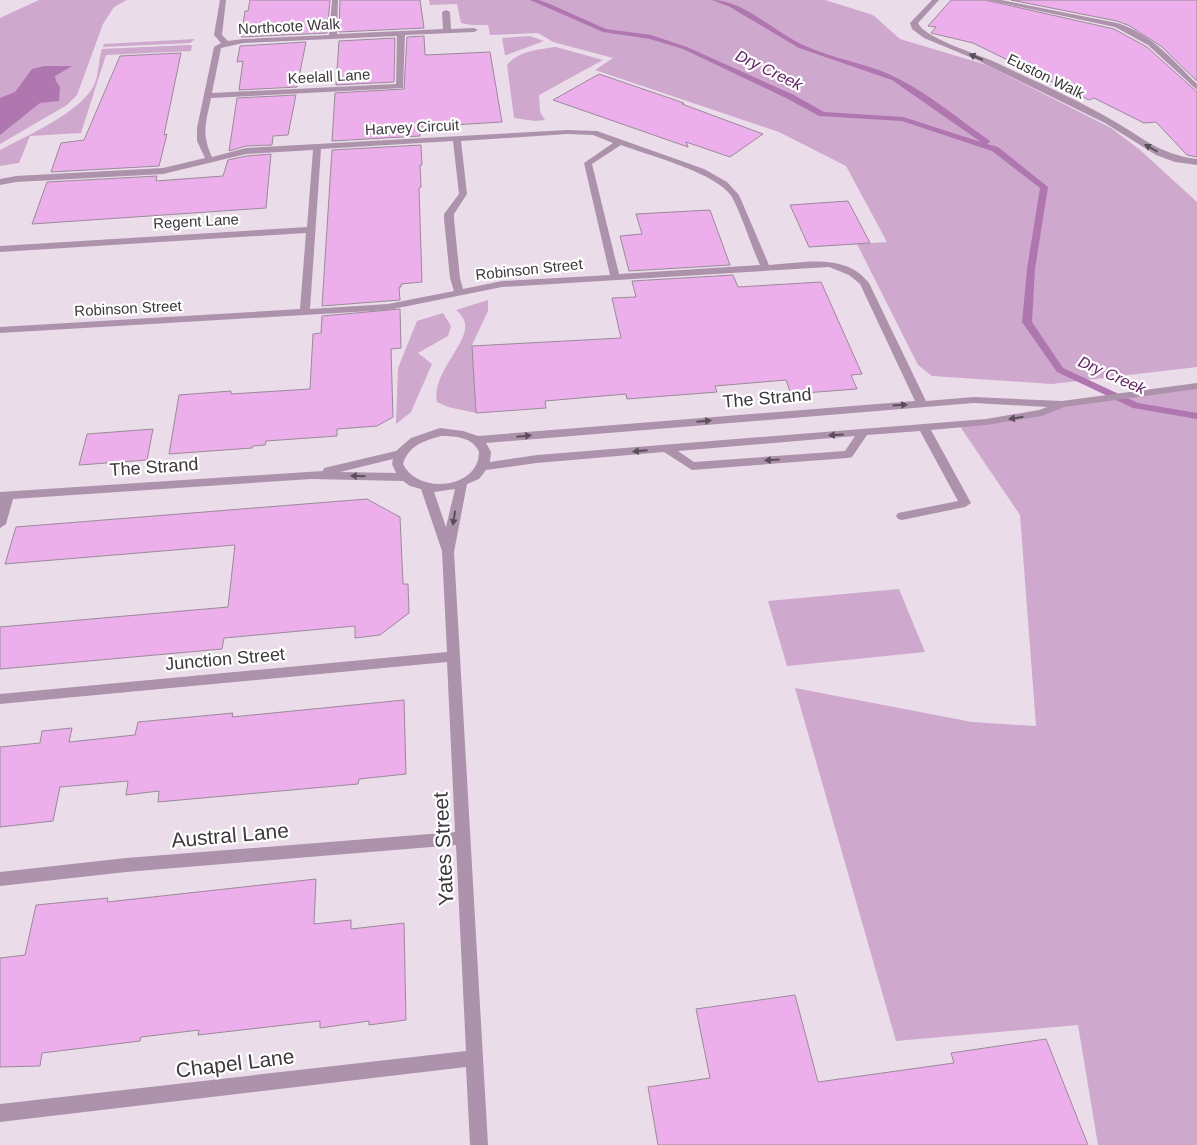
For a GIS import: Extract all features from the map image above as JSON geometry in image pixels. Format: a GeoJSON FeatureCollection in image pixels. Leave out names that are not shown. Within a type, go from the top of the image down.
{"type":"FeatureCollection","features":[{"type":"Feature","properties":{"kind":"street"},"geometry":{"type":"LineString","coordinates":[[223,0],[218,35],[226,44]]}},
{"type":"Feature","properties":{"kind":"street"},"geometry":{"type":"LineString","coordinates":[[333,37],[335,0]]}},
{"type":"Feature","properties":{"kind":"street","name":"Euston Walk"},"geometry":{"type":"LineString","coordinates":[[936,0],[914,23],[914,27],[927,36],[980,58],[1108,121],[1159,153],[1175,159],[1197,162]]}},
{"type":"Feature","properties":{"kind":"street"},"geometry":{"type":"LineString","coordinates":[[990,0],[1117,25],[1130,30],[1144,37],[1197,88]]}},
{"type":"Feature","properties":{"kind":"street"},"geometry":{"type":"LineString","coordinates":[[446,12],[447,31]]}},
{"type":"Feature","properties":{"kind":"street","name":"Northcote Walk"},"geometry":{"type":"LineString","coordinates":[[210,159],[201,141],[200,134],[218,47],[243,41],[474,30]]}},
{"type":"Feature","properties":{"kind":"street","name":"Keelall Lane"},"geometry":{"type":"LineString","coordinates":[[207,96],[400,86],[401,34]]}},
{"type":"Feature","properties":{"kind":"street","name":"Harvey Circuit"},"geometry":{"type":"LineString","coordinates":[[0,182],[16,179],[163,171],[246,151],[457,138],[594,133],[701,171],[730,189],[736,195],[765,267]]}},
{"type":"Feature","properties":{"kind":"street"},"geometry":{"type":"LineString","coordinates":[[457,138],[463,194],[449,214],[449,219],[455,278],[459,292]]}},
{"type":"Feature","properties":{"kind":"street"},"geometry":{"type":"LineString","coordinates":[[615,277],[588,163],[620,142]]}},
{"type":"Feature","properties":{"kind":"street"},"geometry":{"type":"LineString","coordinates":[[305,312],[317,147]]}},
{"type":"Feature","properties":{"kind":"street","name":"Regent Lane"},"geometry":{"type":"LineString","coordinates":[[0,249],[311,230]]}},
{"type":"Feature","properties":{"kind":"street","name":"Robinson Street"},"geometry":{"type":"LineString","coordinates":[[0,330],[388,307],[502,284],[829,264],[843,268],[859,277],[864,283],[922,404]]}},
{"type":"Feature","properties":{"kind":"street","name":"The Strand"},"geometry":{"type":"LineString","coordinates":[[476,440],[974,400],[1062,404],[1197,386]]}},
{"type":"Feature","properties":{"kind":"street","name":"The Strand"},"geometry":{"type":"LineString","coordinates":[[484,467],[513,461],[924,428],[1020,417],[1042,413],[1062,404]]}},
{"type":"Feature","properties":{"kind":"street"},"geometry":{"type":"LineString","coordinates":[[902,516],[966,503],[924,428]]}},
{"type":"Feature","properties":{"kind":"street"},"geometry":{"type":"LineString","coordinates":[[440,432],[458,432],[481,444],[486,456],[484,467],[477,475],[462,485],[426,488],[411,483],[400,472],[397,464],[399,454],[409,442],[422,436],[440,432]]}},
{"type":"Feature","properties":{"kind":"street"},"geometry":{"type":"LineString","coordinates":[[667,449],[692,466],[848,454],[863,433]]}},
{"type":"Feature","properties":{"kind":"street","name":"The Strand"},"geometry":{"type":"LineString","coordinates":[[311,475],[399,454]]}},
{"type":"Feature","properties":{"kind":"street","name":"The Strand"},"geometry":{"type":"LineString","coordinates":[[4,496],[311,475],[404,477]]}},
{"type":"Feature","properties":{"kind":"street","name":"Yates Street"},"geometry":{"type":"LineString","coordinates":[[462,485],[448,552],[479,1145]]}},
{"type":"Feature","properties":{"kind":"street","name":"Yates Street"},"geometry":{"type":"LineString","coordinates":[[426,488],[435,509],[448,552]]}},
{"type":"Feature","properties":{"kind":"street"},"geometry":{"type":"LineString","coordinates":[[0,524],[4,496]]}},
{"type":"Feature","properties":{"kind":"street","name":"Junction Street"},"geometry":{"type":"LineString","coordinates":[[0,699],[454,656]]}},
{"type":"Feature","properties":{"kind":"street","name":"Austral Lane"},"geometry":{"type":"LineString","coordinates":[[0,879],[126,865],[464,838]]}},
{"type":"Feature","properties":{"kind":"street","name":"Chapel Lane"},"geometry":{"type":"LineString","coordinates":[[0,1113],[475,1058]]}},
{"type":"Feature","properties":{"kind":"shaded area"},"geometry":{"type":"Polygon","coordinates":[[[39,0],[127,0],[114,7],[103,24],[77,95],[67,105],[0,144],[0,18],[39,0]]]}},
{"type":"Feature","properties":{"kind":"shaded area"},"geometry":{"type":"Polygon","coordinates":[[[429,0],[825,0],[873,15],[900,39],[987,65],[1111,128],[1139,149],[1197,202],[1197,367],[1052,384],[932,376],[918,365],[857,244],[887,242],[846,166],[779,132],[595,70],[613,58],[553,42],[538,33],[490,35],[488,25],[461,23],[457,4],[430,5],[429,0]]]}},
{"type":"Feature","properties":{"kind":"shaded area"},"geometry":{"type":"Polygon","coordinates":[[[530,36],[544,41],[505,55],[502,38],[530,36]]]}},
{"type":"Feature","properties":{"kind":"shaded area"},"geometry":{"type":"Polygon","coordinates":[[[195,39],[190,43],[103,47],[104,44],[195,39]]]}},
{"type":"Feature","properties":{"kind":"shaded area"},"geometry":{"type":"Polygon","coordinates":[[[192,46],[191,51],[106,55],[81,133],[30,136],[19,163],[0,166],[0,150],[64,115],[86,97],[95,83],[102,49],[192,46]]]}},
{"type":"Feature","properties":{"kind":"shaded area"},"geometry":{"type":"Polygon","coordinates":[[[556,47],[603,60],[539,95],[540,112],[545,120],[535,121],[514,118],[507,65],[523,54],[556,47]]]}},
{"type":"Feature","properties":{"kind":"shaded area"},"geometry":{"type":"Polygon","coordinates":[[[44,66],[72,66],[55,76],[60,87],[59,101],[40,103],[0,135],[0,98],[15,92],[32,69],[44,66]]]}},
{"type":"Feature","properties":{"kind":"shaded area"},"geometry":{"type":"Polygon","coordinates":[[[488,300],[488,311],[472,345],[476,413],[448,407],[437,402],[437,391],[439,380],[465,331],[464,319],[456,310],[488,300]]]}},
{"type":"Feature","properties":{"kind":"shaded area"},"geometry":{"type":"Polygon","coordinates":[[[443,313],[451,326],[448,336],[418,353],[432,364],[411,412],[396,424],[398,368],[417,321],[443,313]]]}},
{"type":"Feature","properties":{"kind":"shaded area"},"geometry":{"type":"Polygon","coordinates":[[[1197,386],[1197,1145],[1098,1145],[1078,1025],[896,1041],[795,688],[972,722],[1036,726],[1020,515],[959,425],[1020,417],[1062,404],[1197,386]]]}},
{"type":"Feature","properties":{"kind":"shaded area"},"geometry":{"type":"Polygon","coordinates":[[[899,589],[925,652],[787,666],[768,601],[899,589]]]}},
{"type":"Feature","properties":{"kind":"building"},"geometry":{"type":"Polygon","coordinates":[[[250,0],[330,0],[327,33],[241,37],[245,11],[248,11],[250,0]]]}},
{"type":"Feature","properties":{"kind":"building"},"geometry":{"type":"Polygon","coordinates":[[[340,0],[420,0],[424,28],[339,32],[340,0]]]}},
{"type":"Feature","properties":{"kind":"building"},"geometry":{"type":"Polygon","coordinates":[[[951,0],[985,0],[1114,29],[1147,47],[1197,92],[1197,157],[1187,155],[1156,122],[1144,123],[1094,98],[1089,100],[973,43],[931,33],[936,27],[928,26],[951,0]]]}},
{"type":"Feature","properties":{"kind":"building"},"geometry":{"type":"Polygon","coordinates":[[[1011,0],[1197,0],[1197,81],[1162,47],[1130,26],[1117,21],[1011,0]]]}},
{"type":"Feature","properties":{"kind":"building"},"geometry":{"type":"Polygon","coordinates":[[[424,36],[425,55],[490,52],[502,122],[420,127],[420,136],[332,141],[335,93],[404,89],[407,37],[424,36]]]}},
{"type":"Feature","properties":{"kind":"building"},"geometry":{"type":"Polygon","coordinates":[[[395,38],[394,82],[336,85],[339,41],[395,38]]]}},
{"type":"Feature","properties":{"kind":"building"},"geometry":{"type":"Polygon","coordinates":[[[306,42],[297,87],[239,90],[243,61],[237,62],[240,46],[306,42]]]}},
{"type":"Feature","properties":{"kind":"building"},"geometry":{"type":"Polygon","coordinates":[[[181,53],[164,135],[167,134],[159,166],[51,172],[61,143],[84,140],[120,56],[181,53]]]}},
{"type":"Feature","properties":{"kind":"building"},"geometry":{"type":"Polygon","coordinates":[[[599,74],[684,103],[682,104],[763,134],[730,157],[686,142],[688,147],[553,100],[599,74]]]}},
{"type":"Feature","properties":{"kind":"building"},"geometry":{"type":"Polygon","coordinates":[[[296,95],[288,135],[273,136],[272,145],[246,146],[229,151],[237,98],[296,95]]]}},
{"type":"Feature","properties":{"kind":"building"},"geometry":{"type":"Polygon","coordinates":[[[421,145],[421,187],[419,188],[422,282],[401,284],[401,287],[399,287],[400,300],[322,306],[332,150],[421,145]]]}},
{"type":"Feature","properties":{"kind":"building"},"geometry":{"type":"Polygon","coordinates":[[[271,154],[266,208],[32,224],[47,182],[157,176],[156,181],[223,176],[228,160],[271,154]]]}},
{"type":"Feature","properties":{"kind":"building"},"geometry":{"type":"Polygon","coordinates":[[[848,201],[870,243],[809,247],[790,205],[848,201]]]}},
{"type":"Feature","properties":{"kind":"building"},"geometry":{"type":"Polygon","coordinates":[[[710,210],[730,265],[629,271],[620,236],[642,234],[636,214],[710,210]]]}},
{"type":"Feature","properties":{"kind":"building"},"geometry":{"type":"Polygon","coordinates":[[[733,275],[738,287],[821,282],[862,374],[851,375],[857,389],[791,394],[786,380],[715,386],[717,392],[627,399],[626,394],[545,401],[546,408],[476,413],[472,346],[621,338],[612,298],[636,297],[632,281],[733,275]]]}},
{"type":"Feature","properties":{"kind":"building"},"geometry":{"type":"Polygon","coordinates":[[[400,309],[401,348],[391,349],[393,417],[377,426],[337,429],[337,436],[266,441],[265,445],[253,446],[252,448],[169,454],[179,395],[231,391],[231,394],[310,389],[313,334],[321,333],[322,316],[400,309]]]}},
{"type":"Feature","properties":{"kind":"building"},"geometry":{"type":"Polygon","coordinates":[[[153,429],[147,460],[79,465],[87,434],[153,429]]]}},
{"type":"Feature","properties":{"kind":"building"},"geometry":{"type":"Polygon","coordinates":[[[367,499],[400,517],[403,584],[408,584],[409,613],[380,635],[355,638],[355,626],[224,638],[222,649],[0,669],[0,627],[228,607],[235,545],[5,564],[16,527],[367,499]]]}},
{"type":"Feature","properties":{"kind":"building"},"geometry":{"type":"Polygon","coordinates":[[[404,700],[406,774],[359,779],[358,784],[158,802],[159,791],[126,795],[128,781],[60,787],[53,821],[0,827],[0,747],[40,743],[42,731],[72,728],[69,742],[135,735],[138,722],[233,713],[232,717],[404,700]]]}},
{"type":"Feature","properties":{"kind":"building"},"geometry":{"type":"Polygon","coordinates":[[[316,879],[314,924],[351,920],[351,929],[404,923],[406,1020],[369,1025],[369,1021],[320,1028],[320,1021],[198,1035],[199,1030],[141,1037],[140,1041],[42,1053],[40,1066],[0,1067],[0,958],[25,955],[36,905],[108,898],[107,902],[316,879]]]}},
{"type":"Feature","properties":{"kind":"building"},"geometry":{"type":"Polygon","coordinates":[[[795,995],[818,1082],[954,1063],[951,1053],[1046,1039],[1088,1145],[658,1145],[648,1087],[710,1078],[696,1009],[795,995]]]}},
{"type":"Feature","properties":{"kind":"waterway","name":"Dry Creek"},"geometry":{"type":"LineString","coordinates":[[533,0],[605,31],[651,37],[685,48],[791,97],[822,114],[903,119],[995,149],[1044,187],[1031,269],[1027,322],[1060,370],[1136,406],[1197,416]]}},
{"type":"Feature","properties":{"kind":"waterway","name":"Dry Creek"},"geometry":{"type":"LineString","coordinates":[[715,0],[732,6],[801,47],[894,79],[986,142]]}}]}
